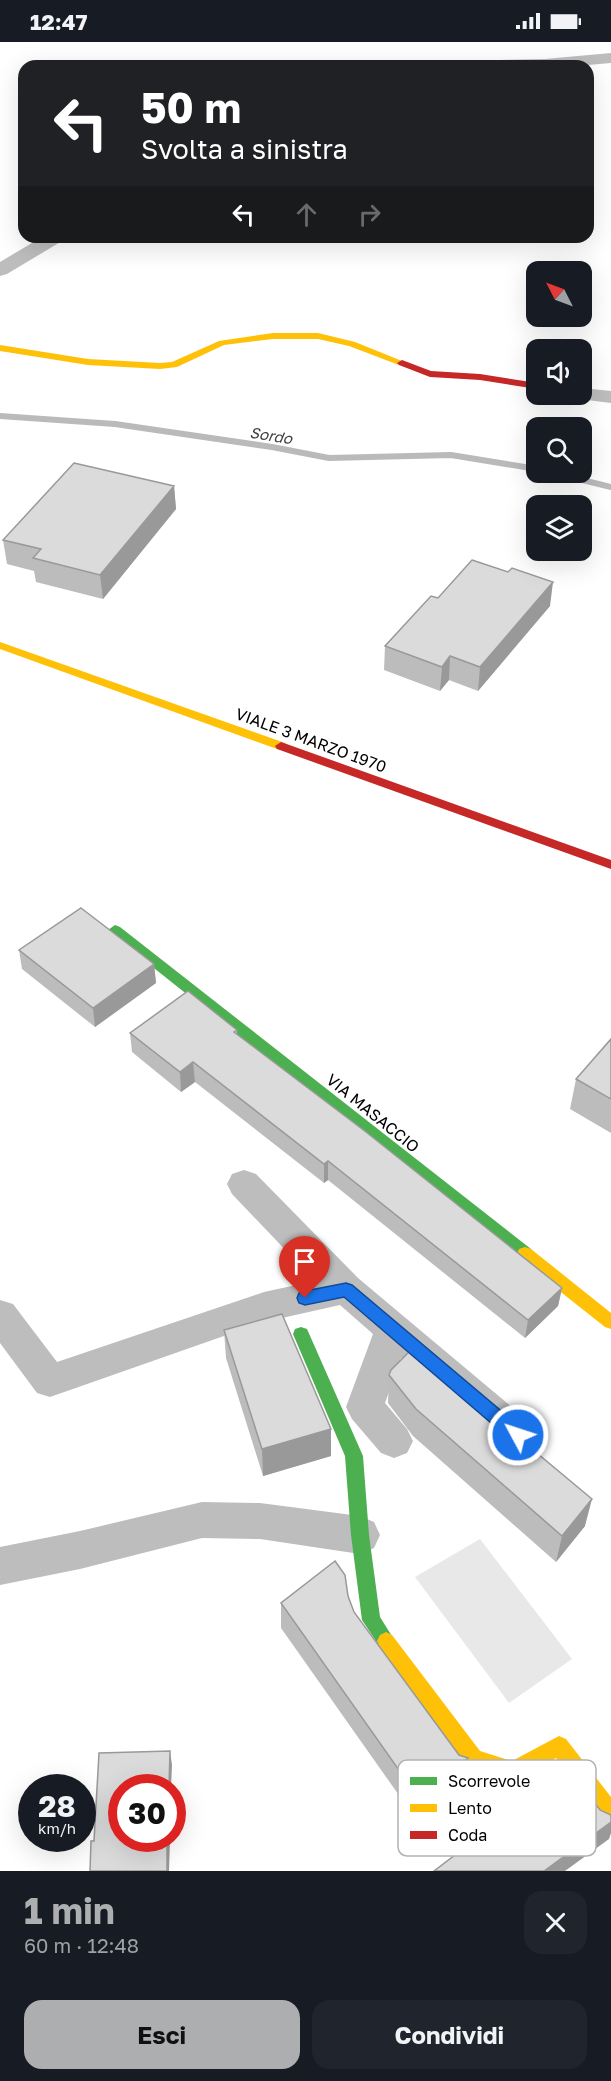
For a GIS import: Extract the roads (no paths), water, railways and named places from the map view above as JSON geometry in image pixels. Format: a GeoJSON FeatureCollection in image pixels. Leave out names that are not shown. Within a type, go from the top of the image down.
{"type":"FeatureCollection","features":[{"type":"Feature","properties":{"kind":"street"},"geometry":{"type":"LineString","coordinates":[[589,60],[611,58]]}},
{"type":"Feature","properties":{"kind":"street"},"geometry":{"type":"LineString","coordinates":[[0,270],[45,243]]}},
{"type":"Feature","properties":{"kind":"street"},"geometry":{"type":"LineString","coordinates":[[0,348],[88,362],[160,366],[174,365],[222,343],[273,336],[318,336],[352,344],[430,374],[480,377],[526,384]]}},
{"type":"Feature","properties":{"kind":"street"},"geometry":{"type":"LineString","coordinates":[[592,395],[611,397]]}},
{"type":"Feature","properties":{"kind":"street","name":"VIALE 3 MARZO 1970"},"geometry":{"type":"LineString","coordinates":[[0,645],[611,865]]}},
{"type":"Feature","properties":{"kind":"street","name":"VIA MASACCIO"},"geometry":{"type":"LineString","coordinates":[[115,930],[611,1322]]}},
{"type":"Feature","properties":{"kind":"street"},"geometry":{"type":"LineString","coordinates":[[244,1184],[346,1290],[518,1435]]}},
{"type":"Feature","properties":{"kind":"street"},"geometry":{"type":"LineString","coordinates":[[0,1315],[50,1381],[264,1307],[346,1290]]}},
{"type":"Feature","properties":{"kind":"street"},"geometry":{"type":"LineString","coordinates":[[393,1329],[365,1407],[394,1441]]}},
{"type":"Feature","properties":{"kind":"street"},"geometry":{"type":"LineString","coordinates":[[301,1334],[354,1456],[360,1536],[371,1620],[474,1759],[477,1760]]}},
{"type":"Feature","properties":{"kind":"street"},"geometry":{"type":"LineString","coordinates":[[0,1566],[80,1550],[202,1520],[260,1521],[360,1536]]}},
{"type":"Feature","properties":{"kind":"street"},"geometry":{"type":"LineString","coordinates":[[533,1760],[559,1746],[570,1760]]}},
{"type":"Feature","properties":{"kind":"street"},"geometry":{"type":"LineString","coordinates":[[596,1794],[611,1813]]}},
{"type":"Feature","properties":{"kind":"waterway","name":"Sordo"},"geometry":{"type":"LineString","coordinates":[[0,416],[115,424],[272,447],[329,458],[451,455],[526,467]]}},
{"type":"Feature","properties":{"kind":"waterway","name":"Sordo"},"geometry":{"type":"LineString","coordinates":[[592,482],[611,487]]}}]}
